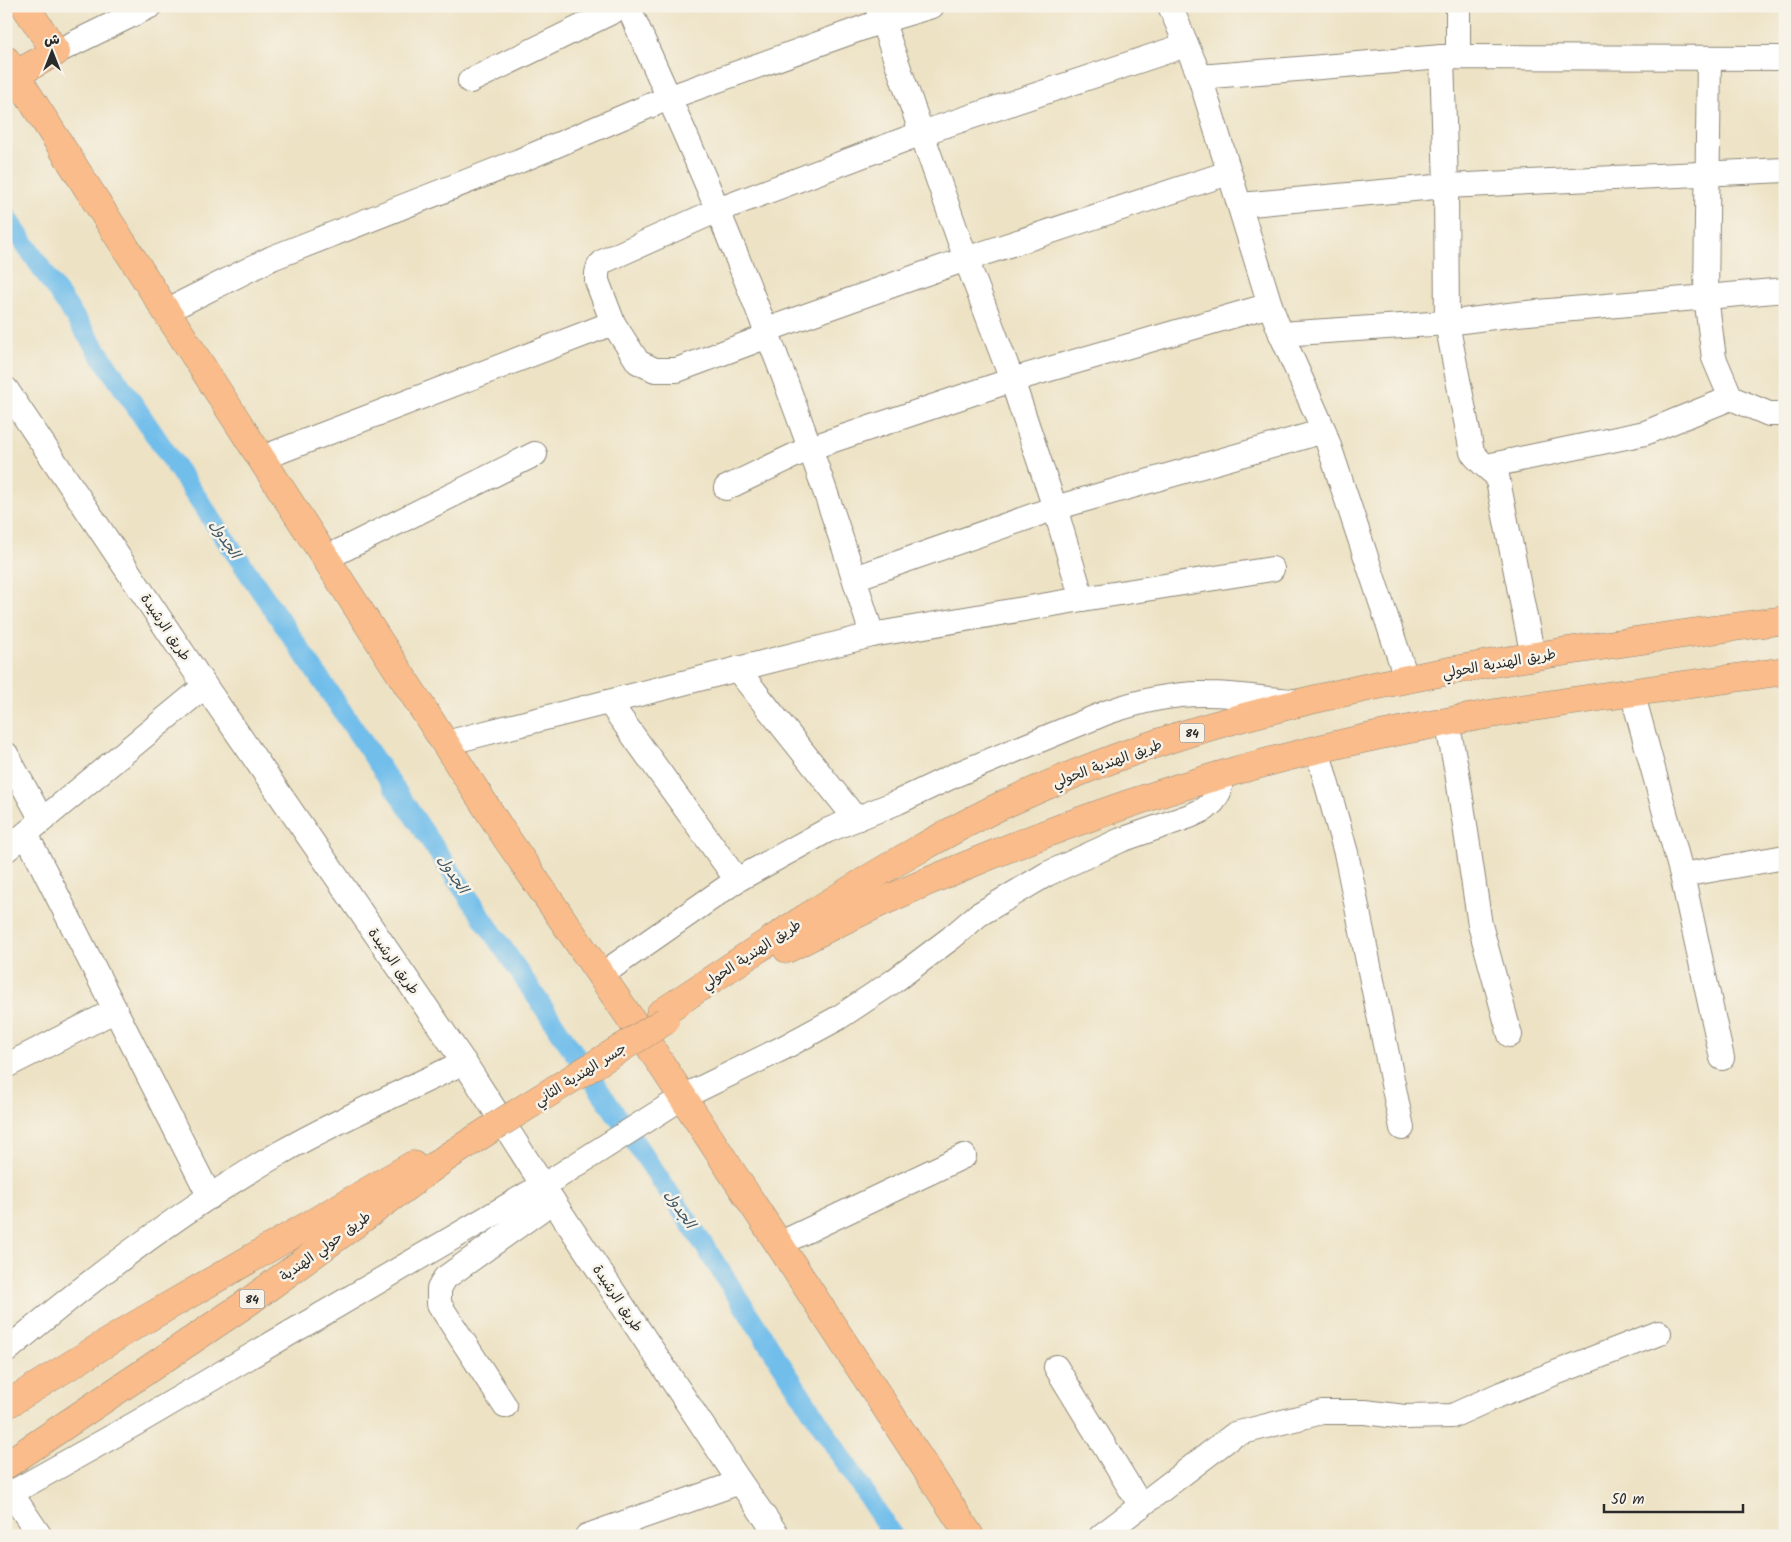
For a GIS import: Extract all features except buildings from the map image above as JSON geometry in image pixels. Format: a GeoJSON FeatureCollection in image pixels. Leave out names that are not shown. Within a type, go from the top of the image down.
{"type":"FeatureCollection","features":[{"type":"Feature","properties":{"kind":"main road"},"geometry":{"type":"LineString","coordinates":[[26,6],[56,52],[9,72],[262,458],[506,836],[684,1097],[970,1536]]}},
{"type":"Feature","properties":{"kind":"main road","name":"طريق الهندية الحولي"},"geometry":{"type":"LineString","coordinates":[[663,1018],[818,909],[880,871],[1004,804],[1068,776],[1137,751],[1210,726],[1300,702],[1407,680],[1613,644],[1785,620]]}},
{"type":"Feature","properties":{"kind":"main road","name":"طريق الهندية الحولي"},"geometry":{"type":"LineString","coordinates":[[663,1018],[764,961],[867,908],[1007,848],[1070,824],[1220,774],[1317,749],[1447,722],[1632,692],[1785,671]]}},
{"type":"Feature","properties":{"kind":"main road","name":"جسر الهندية الثاني"},"geometry":{"type":"LineString","coordinates":[[492,1123],[663,1018]]}},
{"type":"Feature","properties":{"kind":"main road","name":"طريق حولي الهندية"},"geometry":{"type":"LineString","coordinates":[[6,1405],[134,1326],[407,1168],[492,1123]]}},
{"type":"Feature","properties":{"kind":"main road","name":"طريق حولي الهندية"},"geometry":{"type":"LineString","coordinates":[[6,1465],[236,1310],[492,1123]]}},
{"type":"Feature","properties":{"kind":"street"},"geometry":{"type":"LineString","coordinates":[[56,52],[150,6]]}},
{"type":"Feature","properties":{"kind":"street"},"geometry":{"type":"LineString","coordinates":[[470,81],[624,6]]}},
{"type":"Feature","properties":{"kind":"street"},"geometry":{"type":"LineString","coordinates":[[628,6],[718,210],[767,333],[810,448],[855,578],[872,635]]}},
{"type":"Feature","properties":{"kind":"street"},"geometry":{"type":"LineString","coordinates":[[166,311],[272,258],[519,161],[668,98],[880,14],[932,6]]}},
{"type":"Feature","properties":{"kind":"street"},"geometry":{"type":"LineString","coordinates":[[1170,6],[1200,77],[1270,305],[1324,432],[1407,680]]}},
{"type":"Feature","properties":{"kind":"street"},"geometry":{"type":"LineString","coordinates":[[1458,6],[1450,57],[1446,186],[1447,323],[1472,452],[1478,461],[1487,466],[1496,476],[1533,657]]}},
{"type":"Feature","properties":{"kind":"street"},"geometry":{"type":"LineString","coordinates":[[880,14],[966,259],[1012,380],[1055,508],[1082,599]]}},
{"type":"Feature","properties":{"kind":"street"},"geometry":{"type":"LineString","coordinates":[[1186,45],[922,133],[718,210],[604,261],[597,273],[597,281],[613,323],[638,362],[655,370],[677,370],[767,333],[966,259],[1228,173]]}},
{"type":"Feature","properties":{"kind":"street"},"geometry":{"type":"LineString","coordinates":[[1200,77],[1450,57],[1785,58]]}},
{"type":"Feature","properties":{"kind":"street"},"geometry":{"type":"LineString","coordinates":[[1709,58],[1706,297],[1714,358],[1730,398]]}},
{"type":"Feature","properties":{"kind":"street"},"geometry":{"type":"LineString","coordinates":[[1240,205],[1446,186],[1785,170]]}},
{"type":"Feature","properties":{"kind":"street"},"geometry":{"type":"LineString","coordinates":[[1281,334],[1447,323],[1517,314],[1785,290]]}},
{"type":"Feature","properties":{"kind":"street"},"geometry":{"type":"LineString","coordinates":[[726,488],[810,448],[1012,380],[1270,305]]}},
{"type":"Feature","properties":{"kind":"street"},"geometry":{"type":"LineString","coordinates":[[262,458],[613,323]]}},
{"type":"Feature","properties":{"kind":"street","name":"طريق الرشيدة"},"geometry":{"type":"LineString","coordinates":[[6,389],[205,686],[464,1062],[546,1191],[778,1536]]}},
{"type":"Feature","properties":{"kind":"street"},"geometry":{"type":"LineString","coordinates":[[1487,466],[1645,433],[1730,398],[1769,414],[1785,414]]}},
{"type":"Feature","properties":{"kind":"street"},"geometry":{"type":"LineString","coordinates":[[855,578],[1055,508],[1324,432]]}},
{"type":"Feature","properties":{"kind":"street"},"geometry":{"type":"LineString","coordinates":[[326,558],[535,454]]}},
{"type":"Feature","properties":{"kind":"street"},"geometry":{"type":"LineString","coordinates":[[446,743],[872,635],[1272,569]]}},
{"type":"Feature","properties":{"kind":"street"},"geometry":{"type":"LineString","coordinates":[[737,669],[856,819]]}},
{"type":"Feature","properties":{"kind":"street"},"geometry":{"type":"LineString","coordinates":[[6,850],[205,686]]}},
{"type":"Feature","properties":{"kind":"street"},"geometry":{"type":"LineString","coordinates":[[1632,692],[1682,874],[1722,1058]]}},
{"type":"Feature","properties":{"kind":"street"},"geometry":{"type":"LineString","coordinates":[[601,975],[737,880],[826,831],[1108,712],[1132,704],[1174,696],[1208,694],[1300,702]]}},
{"type":"Feature","properties":{"kind":"street"},"geometry":{"type":"LineString","coordinates":[[609,702],[737,880]]}},
{"type":"Feature","properties":{"kind":"street"},"geometry":{"type":"LineString","coordinates":[[1447,722],[1480,925],[1510,1035]]}},
{"type":"Feature","properties":{"kind":"street"},"geometry":{"type":"LineString","coordinates":[[1317,749],[1346,853],[1402,1128]]}},
{"type":"Feature","properties":{"kind":"street"},"geometry":{"type":"LineString","coordinates":[[6,754],[34,827],[114,1011],[210,1197]]}},
{"type":"Feature","properties":{"kind":"street"},"geometry":{"type":"LineString","coordinates":[[505,1406],[439,1304],[439,1290],[445,1278],[546,1191],[590,1156],[684,1097],[783,1048],[838,1018],[901,976],[978,915],[1048,874],[1121,840],[1205,809],[1213,802],[1219,792],[1220,774]]}},
{"type":"Feature","properties":{"kind":"street"},"geometry":{"type":"LineString","coordinates":[[1682,874],[1785,857]]}},
{"type":"Feature","properties":{"kind":"street"},"geometry":{"type":"LineString","coordinates":[[6,1066],[114,1011]]}},
{"type":"Feature","properties":{"kind":"street"},"geometry":{"type":"LineString","coordinates":[[6,1351],[68,1299],[165,1227],[210,1197],[280,1153],[464,1062]]}},
{"type":"Feature","properties":{"kind":"street"},"geometry":{"type":"LineString","coordinates":[[780,1244],[964,1156]]}},
{"type":"Feature","properties":{"kind":"street"},"geometry":{"type":"LineString","coordinates":[[40,1536],[9,1494],[546,1191]]}},
{"type":"Feature","properties":{"kind":"street"},"geometry":{"type":"LineString","coordinates":[[1101,1536],[1235,1434],[1322,1412],[1365,1412],[1404,1417],[1452,1416],[1501,1394],[1658,1333]]}},
{"type":"Feature","properties":{"kind":"street"},"geometry":{"type":"LineString","coordinates":[[1056,1367],[1141,1506]]}},
{"type":"Feature","properties":{"kind":"street"},"geometry":{"type":"LineString","coordinates":[[588,1536],[740,1482]]}},
{"type":"Feature","properties":{"kind":"waterway","name":"الجدول"},"geometry":{"type":"LineString","coordinates":[[6,216],[687,1219],[893,1536]]}}]}
